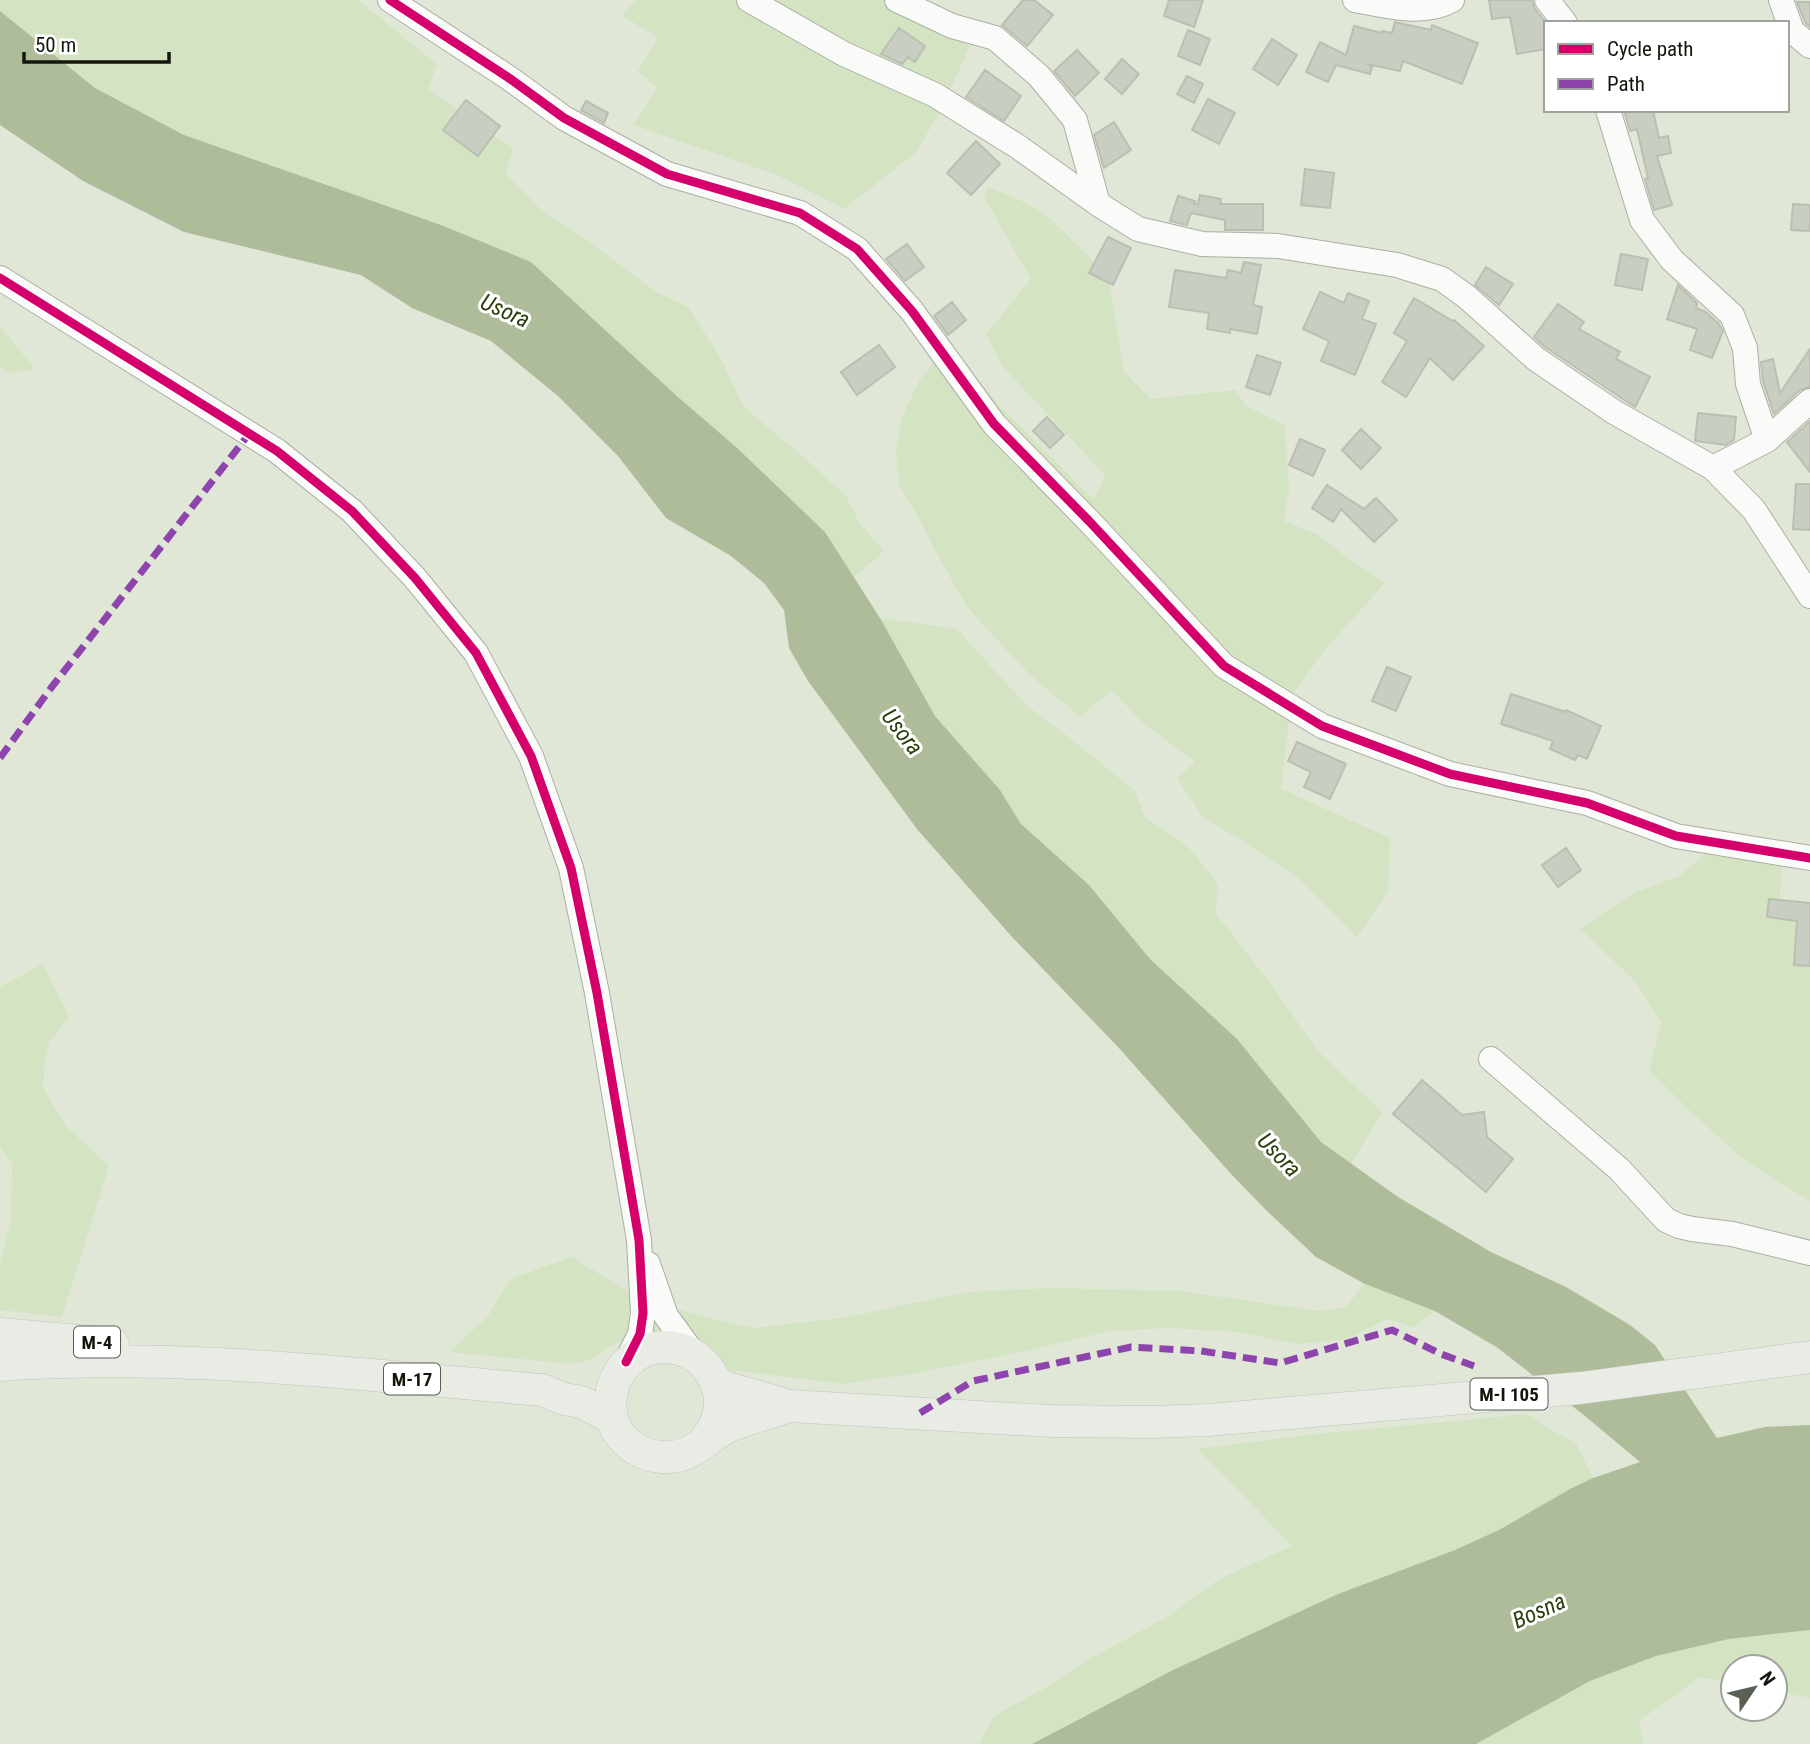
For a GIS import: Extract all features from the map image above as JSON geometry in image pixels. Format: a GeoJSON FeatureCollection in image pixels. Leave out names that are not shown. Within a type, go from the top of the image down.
{"type":"FeatureCollection","features":[{"type":"Feature","properties":{"kind":"main road","name":"M-4"},"geometry":{"type":"LineString","coordinates":[[0,1334],[120,1345],[192,1363]]}},
{"type":"Feature","properties":{"kind":"main road","name":"M-17"},"geometry":{"type":"LineString","coordinates":[[542,1390],[622,1367],[642,1352],[660,1347],[679,1349],[696,1357]]}},
{"type":"Feature","properties":{"kind":"main road"},"geometry":{"type":"LineString","coordinates":[[696,1357],[708,1368],[720,1394],[718,1418],[703,1443]]}},
{"type":"Feature","properties":{"kind":"main road","name":"M-I 105"},"geometry":{"type":"LineString","coordinates":[[790,1406],[1050,1421],[1208,1420],[1581,1388],[1810,1357]]}},
{"type":"Feature","properties":{"kind":"main road","name":"M-17"},"geometry":{"type":"LineString","coordinates":[[0,1365],[102,1361],[192,1363],[542,1390],[564,1399],[581,1402],[611,1417],[617,1431],[628,1444],[642,1453],[657,1457],[674,1457],[690,1452],[726,1427],[790,1406]]}},
{"type":"Feature","properties":{"kind":"main road"},"geometry":{"type":"LineString","coordinates":[[611,1417],[610,1394],[622,1367]]}},
{"type":"Feature","properties":{"kind":"main road"},"geometry":{"type":"LineString","coordinates":[[716,1382],[790,1406]]}},
{"type":"Feature","properties":{"kind":"street"},"geometry":{"type":"LineString","coordinates":[[748,0],[844,54],[935,95],[1017,146],[1138,229],[1202,244],[1279,246],[1397,265],[1442,279],[1536,359],[1614,412],[1713,468],[1754,510],[1810,596]]}},
{"type":"Feature","properties":{"kind":"street"},"geometry":{"type":"LineString","coordinates":[[897,0],[952,26],[995,38],[1039,76],[1074,120],[1098,204]]}},
{"type":"Feature","properties":{"kind":"street"},"geometry":{"type":"LineString","coordinates":[[1355,0],[1384,6],[1416,8],[1441,6],[1452,0]]}},
{"type":"Feature","properties":{"kind":"street"},"geometry":{"type":"LineString","coordinates":[[1547,0],[1563,21]]}},
{"type":"Feature","properties":{"kind":"street"},"geometry":{"type":"LineString","coordinates":[[1782,0],[1789,21]]}},
{"type":"Feature","properties":{"kind":"street"},"geometry":{"type":"LineString","coordinates":[[404,4],[564,118],[667,174],[800,213],[857,249],[912,311],[994,424],[1224,666],[1322,726],[1450,774],[1587,803],[1676,836],[1810,858]]}},
{"type":"Feature","properties":{"kind":"street"},"geometry":{"type":"LineString","coordinates":[[1789,22],[1792,31],[1810,46]]}},
{"type":"Feature","properties":{"kind":"street"},"geometry":{"type":"LineString","coordinates":[[1609,112],[1642,220],[1672,260],[1732,315],[1745,348],[1748,384],[1767,440]]}},
{"type":"Feature","properties":{"kind":"street"},"geometry":{"type":"LineString","coordinates":[[0,278],[277,451],[352,511],[415,578],[476,653],[531,756],[571,868],[597,993],[639,1240],[643,1314],[640,1334],[622,1367]]}},
{"type":"Feature","properties":{"kind":"street"},"geometry":{"type":"LineString","coordinates":[[1713,468],[1767,440],[1810,401]]}},
{"type":"Feature","properties":{"kind":"street"},"geometry":{"type":"LineString","coordinates":[[1492,1059],[1619,1169],[1666,1220],[1692,1229],[1732,1234],[1810,1253]]}},
{"type":"Feature","properties":{"kind":"street"},"geometry":{"type":"LineString","coordinates":[[639,1240],[666,1316],[696,1357]]}},
{"type":"Feature","properties":{"kind":"shaded area"},"geometry":{"type":"Polygon","coordinates":[[[0,0],[358,0],[437,64],[428,89],[513,149],[505,173],[541,210],[598,248],[656,292],[688,307],[719,355],[743,406],[846,496],[860,524],[884,551],[854,577],[825,532],[736,447],[531,262],[441,225],[184,135],[95,88],[0,11],[0,0]]]}},
{"type":"Feature","properties":{"kind":"shaded area"},"geometry":{"type":"Polygon","coordinates":[[[635,0],[894,0],[902,10],[970,46],[941,110],[916,152],[844,209],[777,175],[634,125],[657,88],[638,71],[658,38],[623,16],[635,0]]]}},
{"type":"Feature","properties":{"kind":"shaded area"},"geometry":{"type":"Polygon","coordinates":[[[987,187],[1024,202],[1048,217],[1108,275],[1124,371],[1151,399],[1236,390],[1246,406],[1285,425],[1289,490],[1284,521],[1319,535],[1385,583],[1327,647],[1292,695],[1281,789],[1390,838],[1388,892],[1357,937],[1298,878],[1203,817],[1177,778],[1195,762],[1143,723],[1112,690],[1080,717],[1028,673],[967,607],[899,485],[896,449],[902,417],[919,381],[948,344],[1000,406],[1094,500],[1105,475],[1002,366],[986,334],[1031,279],[985,199],[987,187]]]}},
{"type":"Feature","properties":{"kind":"shaded area"},"geometry":{"type":"Polygon","coordinates":[[[0,326],[35,369],[9,373],[0,366],[0,326]]]}},
{"type":"Feature","properties":{"kind":"shaded area"},"geometry":{"type":"Polygon","coordinates":[[[880,618],[957,629],[1026,705],[1134,790],[1145,817],[1190,849],[1218,884],[1216,914],[1318,1051],[1382,1112],[1351,1164],[1321,1142],[1237,1039],[1150,959],[1089,885],[1021,824],[1000,790],[935,716],[880,618]]]}},
{"type":"Feature","properties":{"kind":"shaded area"},"geometry":{"type":"Polygon","coordinates":[[[1718,843],[1782,863],[1779,906],[1808,915],[1810,1201],[1743,1159],[1649,1070],[1661,1023],[1636,982],[1580,929],[1636,892],[1679,876],[1718,843]]]}},
{"type":"Feature","properties":{"kind":"shaded area"},"geometry":{"type":"Polygon","coordinates":[[[43,964],[69,1017],[50,1041],[45,1060],[43,1088],[66,1126],[109,1166],[62,1317],[0,1310],[0,1264],[11,1218],[12,1163],[0,1147],[0,987],[43,964]]]}},
{"type":"Feature","properties":{"kind":"shaded area"},"geometry":{"type":"Polygon","coordinates":[[[572,1257],[638,1298],[754,1328],[842,1318],[967,1292],[1051,1288],[1180,1291],[1319,1311],[1346,1307],[1364,1284],[1435,1311],[1414,1327],[1387,1319],[1346,1339],[1298,1344],[1238,1332],[1169,1328],[1110,1331],[916,1373],[844,1384],[715,1368],[636,1337],[609,1346],[590,1360],[570,1364],[449,1352],[488,1316],[510,1279],[572,1257]]]}},
{"type":"Feature","properties":{"kind":"shaded area"},"geometry":{"type":"Polygon","coordinates":[[[1528,1414],[1576,1443],[1593,1478],[1499,1530],[1455,1550],[1338,1594],[1078,1719],[1032,1744],[979,1744],[994,1716],[1170,1615],[1221,1578],[1292,1546],[1198,1449],[1306,1435],[1528,1414]]]}},
{"type":"Feature","properties":{"kind":"shaded area"},"geometry":{"type":"Polygon","coordinates":[[[1810,1630],[1810,1698],[1789,1694],[1789,1653],[1719,1653],[1719,1680],[1700,1677],[1639,1721],[1643,1744],[1476,1744],[1590,1681],[1656,1656],[1729,1639],[1810,1630]]]}},
{"type":"Feature","properties":{"kind":"water"},"geometry":{"type":"Polygon","coordinates":[[[0,11],[95,88],[184,135],[441,225],[531,262],[736,447],[825,532],[880,618],[935,716],[1000,790],[1021,824],[1089,885],[1150,959],[1237,1039],[1321,1142],[1398,1197],[1491,1252],[1566,1287],[1630,1325],[1655,1345],[1717,1438],[1765,1427],[1810,1425],[1810,1630],[1729,1639],[1656,1656],[1590,1681],[1476,1744],[1032,1744],[1173,1670],[1338,1594],[1455,1550],[1499,1530],[1593,1478],[1640,1462],[1498,1348],[1435,1311],[1365,1284],[1316,1257],[1266,1210],[1118,1047],[1013,938],[917,829],[808,681],[789,648],[784,610],[764,583],[731,556],[666,518],[618,456],[558,396],[491,341],[412,308],[361,275],[184,232],[83,181],[0,125],[0,11]]]}},
{"type":"Feature","properties":{"kind":"building"},"geometry":{"type":"Polygon","coordinates":[[[1023,0],[1034,0],[1053,15],[1027,46],[1002,25],[1023,0]]]}},
{"type":"Feature","properties":{"kind":"building"},"geometry":{"type":"Polygon","coordinates":[[[1169,0],[1203,0],[1194,27],[1164,16],[1169,0]]]}},
{"type":"Feature","properties":{"kind":"building"},"geometry":{"type":"Polygon","coordinates":[[[1489,0],[1532,0],[1544,21],[1544,49],[1517,54],[1510,17],[1492,19],[1489,0]]]}},
{"type":"Feature","properties":{"kind":"building"},"geometry":{"type":"Polygon","coordinates":[[[1797,2],[1810,2],[1810,27],[1805,22],[1797,2]]]}},
{"type":"Feature","properties":{"kind":"building"},"geometry":{"type":"Polygon","coordinates":[[[1395,22],[1431,30],[1432,25],[1478,43],[1462,84],[1403,61],[1400,71],[1367,64],[1372,67],[1370,74],[1336,65],[1328,82],[1306,72],[1320,42],[1346,55],[1354,26],[1392,33],[1395,22]]]}},
{"type":"Feature","properties":{"kind":"building"},"geometry":{"type":"Polygon","coordinates":[[[899,28],[925,46],[915,62],[908,57],[902,64],[881,54],[899,28]]]}},
{"type":"Feature","properties":{"kind":"building"},"geometry":{"type":"Polygon","coordinates":[[[1188,30],[1210,39],[1200,65],[1178,56],[1188,30]]]}},
{"type":"Feature","properties":{"kind":"building"},"geometry":{"type":"Polygon","coordinates":[[[1272,39],[1297,55],[1278,85],[1253,69],[1272,39]]]}},
{"type":"Feature","properties":{"kind":"building"},"geometry":{"type":"Polygon","coordinates":[[[1077,50],[1099,73],[1075,96],[1054,71],[1077,50]]]}},
{"type":"Feature","properties":{"kind":"building"},"geometry":{"type":"Polygon","coordinates":[[[1122,59],[1139,74],[1122,94],[1105,79],[1122,59]]]}},
{"type":"Feature","properties":{"kind":"building"},"geometry":{"type":"Polygon","coordinates":[[[985,70],[1021,96],[1004,121],[966,97],[985,70]]]}},
{"type":"Feature","properties":{"kind":"building"},"geometry":{"type":"Polygon","coordinates":[[[1187,76],[1203,84],[1194,103],[1177,94],[1187,76]]]}},
{"type":"Feature","properties":{"kind":"building"},"geometry":{"type":"Polygon","coordinates":[[[1208,99],[1235,113],[1219,144],[1192,130],[1208,99]]]}},
{"type":"Feature","properties":{"kind":"building"},"geometry":{"type":"Polygon","coordinates":[[[466,100],[500,126],[478,156],[443,130],[466,100]]]}},
{"type":"Feature","properties":{"kind":"building"},"geometry":{"type":"Polygon","coordinates":[[[586,101],[608,113],[604,123],[581,110],[586,101]]]}},
{"type":"Feature","properties":{"kind":"building"},"geometry":{"type":"Polygon","coordinates":[[[1625,112],[1653,112],[1659,138],[1668,136],[1671,153],[1657,156],[1672,205],[1654,210],[1645,179],[1648,178],[1637,129],[1630,131],[1625,112]]]}},
{"type":"Feature","properties":{"kind":"building"},"geometry":{"type":"Polygon","coordinates":[[[1114,122],[1131,150],[1104,168],[1094,135],[1114,122]]]}},
{"type":"Feature","properties":{"kind":"building"},"geometry":{"type":"Polygon","coordinates":[[[976,141],[1000,164],[971,195],[947,173],[976,141]]]}},
{"type":"Feature","properties":{"kind":"building"},"geometry":{"type":"Polygon","coordinates":[[[1305,169],[1334,173],[1330,208],[1301,205],[1305,169]]]}},
{"type":"Feature","properties":{"kind":"building"},"geometry":{"type":"Polygon","coordinates":[[[1200,195],[1221,199],[1220,204],[1263,204],[1263,230],[1225,230],[1225,220],[1191,213],[1187,225],[1170,221],[1178,196],[1198,204],[1200,195]]]}},
{"type":"Feature","properties":{"kind":"building"},"geometry":{"type":"Polygon","coordinates":[[[1793,204],[1810,205],[1810,231],[1791,230],[1793,204]]]}},
{"type":"Feature","properties":{"kind":"building"},"geometry":{"type":"Polygon","coordinates":[[[1108,237],[1131,248],[1113,285],[1089,273],[1108,237]]]}},
{"type":"Feature","properties":{"kind":"building"},"geometry":{"type":"Polygon","coordinates":[[[907,244],[924,267],[905,281],[886,259],[907,244]]]}},
{"type":"Feature","properties":{"kind":"building"},"geometry":{"type":"Polygon","coordinates":[[[1621,254],[1648,259],[1642,290],[1615,285],[1621,254]]]}},
{"type":"Feature","properties":{"kind":"building"},"geometry":{"type":"Polygon","coordinates":[[[1244,262],[1261,265],[1253,305],[1262,307],[1257,334],[1230,329],[1230,333],[1207,329],[1209,313],[1169,307],[1175,270],[1226,278],[1228,270],[1241,273],[1244,262]]]}},
{"type":"Feature","properties":{"kind":"building"},"geometry":{"type":"Polygon","coordinates":[[[1486,267],[1513,284],[1499,305],[1475,285],[1486,267]]]}},
{"type":"Feature","properties":{"kind":"building"},"geometry":{"type":"Polygon","coordinates":[[[1678,285],[1697,303],[1696,308],[1706,312],[1723,331],[1712,358],[1690,350],[1697,329],[1667,319],[1678,285]]]}},
{"type":"Feature","properties":{"kind":"building"},"geometry":{"type":"Polygon","coordinates":[[[1320,292],[1344,303],[1348,293],[1369,301],[1362,319],[1376,324],[1355,375],[1321,361],[1329,341],[1303,329],[1320,292]]]}},
{"type":"Feature","properties":{"kind":"building"},"geometry":{"type":"Polygon","coordinates":[[[1414,298],[1454,320],[1484,346],[1453,380],[1430,358],[1406,397],[1382,382],[1407,341],[1394,333],[1414,298]]]}},
{"type":"Feature","properties":{"kind":"building"},"geometry":{"type":"Polygon","coordinates":[[[952,302],[966,320],[948,335],[934,316],[952,302]]]}},
{"type":"Feature","properties":{"kind":"building"},"geometry":{"type":"Polygon","coordinates":[[[1558,304],[1584,322],[1579,329],[1620,352],[1616,359],[1650,377],[1635,407],[1534,337],[1558,304]]]}},
{"type":"Feature","properties":{"kind":"building"},"geometry":{"type":"Polygon","coordinates":[[[879,345],[895,367],[857,395],[841,372],[879,345]]]}},
{"type":"Feature","properties":{"kind":"building"},"geometry":{"type":"Polygon","coordinates":[[[1810,349],[1810,387],[1800,390],[1774,414],[1763,381],[1761,362],[1773,359],[1780,393],[1810,349]]]}},
{"type":"Feature","properties":{"kind":"building"},"geometry":{"type":"Polygon","coordinates":[[[1257,355],[1281,363],[1270,395],[1246,387],[1257,355]]]}},
{"type":"Feature","properties":{"kind":"building"},"geometry":{"type":"Polygon","coordinates":[[[1698,413],[1736,417],[1734,440],[1726,445],[1695,441],[1698,413]]]}},
{"type":"Feature","properties":{"kind":"building"},"geometry":{"type":"Polygon","coordinates":[[[1047,417],[1064,435],[1050,448],[1033,431],[1047,417]]]}},
{"type":"Feature","properties":{"kind":"building"},"geometry":{"type":"Polygon","coordinates":[[[1810,421],[1810,472],[1787,442],[1810,421]]]}},
{"type":"Feature","properties":{"kind":"building"},"geometry":{"type":"Polygon","coordinates":[[[1361,429],[1381,448],[1361,469],[1342,450],[1361,429]]]}},
{"type":"Feature","properties":{"kind":"building"},"geometry":{"type":"Polygon","coordinates":[[[1300,439],[1325,450],[1313,476],[1289,465],[1300,439]]]}},
{"type":"Feature","properties":{"kind":"building"},"geometry":{"type":"Polygon","coordinates":[[[1796,484],[1810,484],[1810,530],[1793,529],[1796,484]]]}},
{"type":"Feature","properties":{"kind":"building"},"geometry":{"type":"Polygon","coordinates":[[[1327,485],[1364,509],[1376,498],[1397,520],[1374,542],[1341,509],[1333,522],[1312,508],[1327,485]]]}},
{"type":"Feature","properties":{"kind":"building"},"geometry":{"type":"Polygon","coordinates":[[[1387,667],[1411,677],[1396,711],[1372,701],[1387,667]]]}},
{"type":"Feature","properties":{"kind":"building"},"geometry":{"type":"Polygon","coordinates":[[[1511,694],[1566,710],[1601,726],[1587,759],[1578,755],[1575,760],[1550,749],[1553,741],[1501,724],[1511,694]]]}},
{"type":"Feature","properties":{"kind":"building"},"geometry":{"type":"Polygon","coordinates":[[[1297,742],[1346,764],[1330,799],[1304,787],[1311,772],[1288,761],[1297,742]]]}},
{"type":"Feature","properties":{"kind":"building"},"geometry":{"type":"Polygon","coordinates":[[[1566,848],[1581,870],[1558,887],[1542,865],[1566,848]]]}},
{"type":"Feature","properties":{"kind":"building"},"geometry":{"type":"Polygon","coordinates":[[[1769,899],[1810,903],[1810,966],[1794,965],[1797,921],[1767,917],[1769,899]]]}},
{"type":"Feature","properties":{"kind":"building"},"geometry":{"type":"Polygon","coordinates":[[[1422,1080],[1462,1115],[1484,1112],[1487,1137],[1513,1159],[1486,1192],[1393,1114],[1422,1080]]]}},
{"type":"Feature","properties":{"kind":"marked path"},"geometry":{"type":"LineString","coordinates":[[0,758],[51,688],[249,434]]}},
{"type":"Feature","properties":{"kind":"marked path"},"geometry":{"type":"LineString","coordinates":[[920,1413],[973,1381],[1131,1347],[1201,1351],[1280,1363],[1392,1330],[1441,1354],[1474,1366]]}},
{"type":"Feature","properties":{"kind":"cycle path"},"geometry":{"type":"LineString","coordinates":[[390,0],[509,78],[564,118],[667,174],[800,213],[857,249],[912,311],[994,424],[1224,666],[1322,726],[1450,774],[1587,803],[1676,836],[1810,858]]}},
{"type":"Feature","properties":{"kind":"cycle path"},"geometry":{"type":"LineString","coordinates":[[0,278],[277,451],[352,511],[415,578],[476,653],[531,756],[571,868],[597,993],[639,1240],[643,1313],[640,1334],[626,1362]]}},
{"type":"Feature","properties":{"kind":"water label","name":"Usora"},"geometry":{"type":"Point","coordinates":[505,311]}},
{"type":"Feature","properties":{"kind":"water label","name":"Usora"},"geometry":{"type":"Point","coordinates":[902,732]}},
{"type":"Feature","properties":{"kind":"water label","name":"Usora"},"geometry":{"type":"Point","coordinates":[1279,1155]}},
{"type":"Feature","properties":{"kind":"water label","name":"Bosna"},"geometry":{"type":"Point","coordinates":[1539,1611]}}]}
